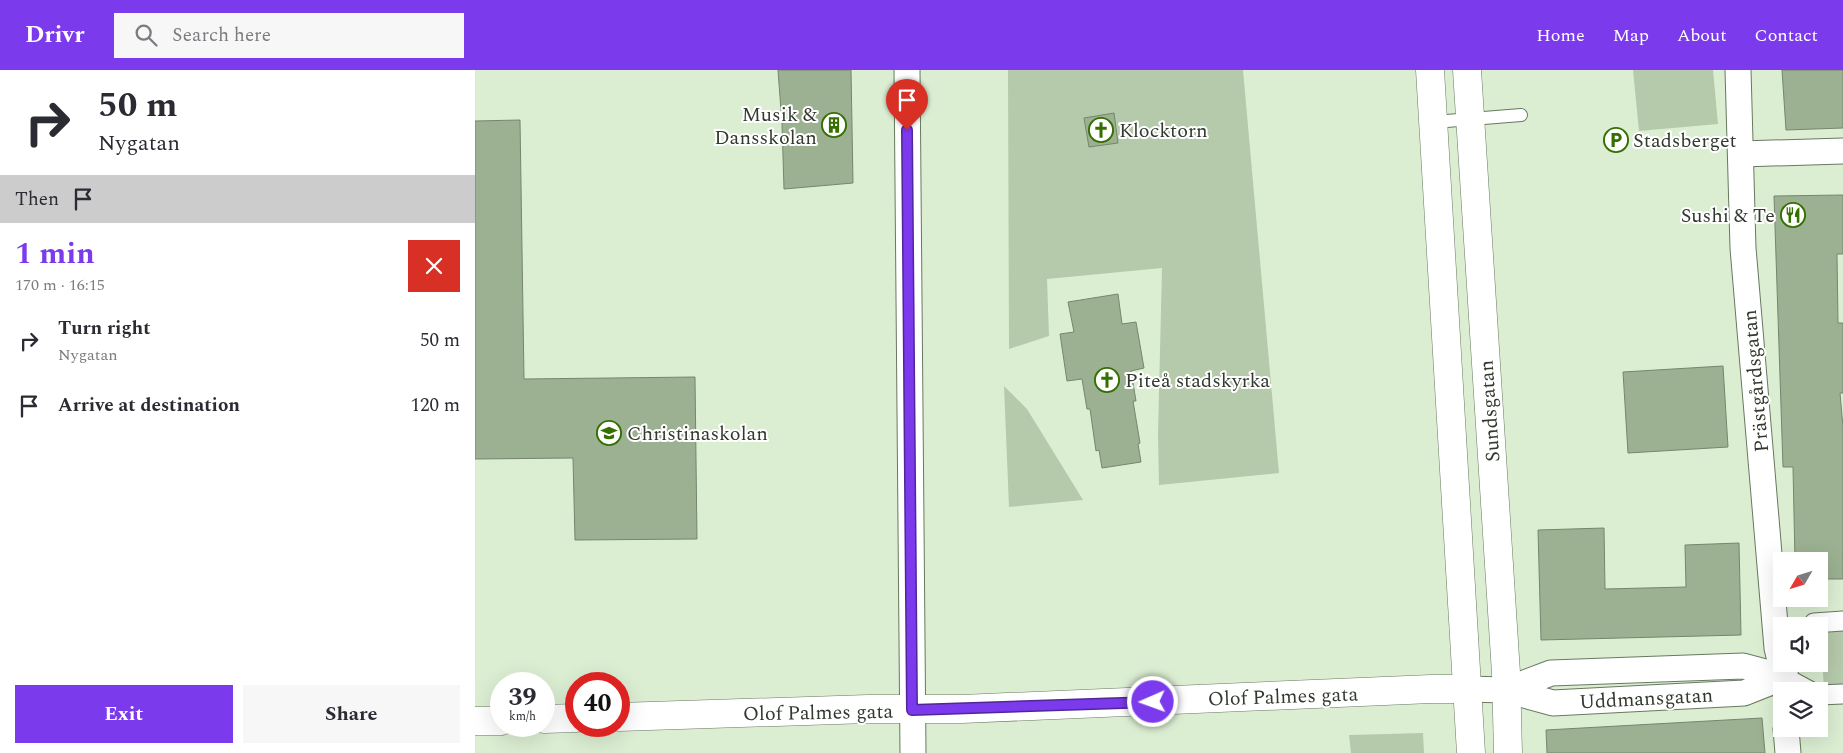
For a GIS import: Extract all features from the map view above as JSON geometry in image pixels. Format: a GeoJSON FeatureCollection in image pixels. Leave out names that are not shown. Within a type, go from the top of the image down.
{"type":"FeatureCollection","features":[{"type":"Feature","properties":{"kind":"main road","name":"Sundsgatan"},"geometry":{"type":"LineString","coordinates":[[1431,70],[1471,753]]}},
{"type":"Feature","properties":{"kind":"main road","name":"Sundsgatan"},"geometry":{"type":"LineString","coordinates":[[1467,70],[1509,753]]}},
{"type":"Feature","properties":{"kind":"main road","name":"Olof Palmes gata"},"geometry":{"type":"LineString","coordinates":[[630,717],[868,709],[912,710],[1467,689]]}},
{"type":"Feature","properties":{"kind":"main road"},"geometry":{"type":"LineString","coordinates":[[475,721],[490,721]]}},
{"type":"Feature","properties":{"kind":"street"},"geometry":{"type":"LineString","coordinates":[[907,70],[913,753]]}},
{"type":"Feature","properties":{"kind":"street","name":"Prästgårdsgatan"},"geometry":{"type":"LineString","coordinates":[[1738,70],[1745,268],[1777,648],[1787,677]]}},
{"type":"Feature","properties":{"kind":"street"},"geometry":{"type":"LineString","coordinates":[[1741,154],[1843,151]]}},
{"type":"Feature","properties":{"kind":"street"},"geometry":{"type":"LineString","coordinates":[[1828,622],[1843,621]]}},
{"type":"Feature","properties":{"kind":"street","name":"Uddmansgatan"},"geometry":{"type":"LineString","coordinates":[[1467,689],[1506,690],[1551,673],[1743,666],[1787,677]]}},
{"type":"Feature","properties":{"kind":"street"},"geometry":{"type":"LineString","coordinates":[[1828,695],[1843,694]]}},
{"type":"Feature","properties":{"kind":"street"},"geometry":{"type":"LineString","coordinates":[[1787,737],[1788,753]]}},
{"type":"Feature","properties":{"kind":"lane"},"geometry":{"type":"LineString","coordinates":[[1434,122],[1521,115]]}},
{"type":"Feature","properties":{"kind":"green space"},"geometry":{"type":"Polygon","coordinates":[[[1008,70],[1243,70],[1279,473],[1159,485],[1158,434],[1162,268],[1047,279],[1049,336],[1009,349],[1008,70]]]}},
{"type":"Feature","properties":{"kind":"green space"},"geometry":{"type":"Polygon","coordinates":[[[1633,70],[1713,70],[1718,124],[1639,131],[1633,70]]]}},
{"type":"Feature","properties":{"kind":"green space"},"geometry":{"type":"Polygon","coordinates":[[[1004,386],[1027,409],[1083,500],[1009,507],[1004,386]]]}},
{"type":"Feature","properties":{"kind":"green space"},"geometry":{"type":"Polygon","coordinates":[[[1843,627],[1843,689],[1828,689],[1828,682],[1824,682],[1823,672],[1828,672],[1828,628],[1843,627]]]}},
{"type":"Feature","properties":{"kind":"green space"},"geometry":{"type":"Polygon","coordinates":[[[1423,733],[1424,753],[1351,753],[1349,735],[1423,733]]]}},
{"type":"Feature","properties":{"kind":"building","name":"Musik & Dansskolan"},"geometry":{"type":"Polygon","coordinates":[[[778,70],[851,70],[853,183],[784,189],[778,70]]]}},
{"type":"Feature","properties":{"kind":"building"},"geometry":{"type":"Polygon","coordinates":[[[1782,70],[1843,70],[1843,128],[1786,130],[1782,70]]]}},
{"type":"Feature","properties":{"kind":"building","name":"Klocktorn"},"geometry":{"type":"Polygon","coordinates":[[[1114,113],[1118,143],[1089,147],[1084,118],[1114,113]]]}},
{"type":"Feature","properties":{"kind":"building"},"geometry":{"type":"Polygon","coordinates":[[[520,120],[524,379],[695,377],[697,539],[575,540],[573,458],[475,459],[475,121],[520,120]]]}},
{"type":"Feature","properties":{"kind":"building"},"geometry":{"type":"Polygon","coordinates":[[[1843,195],[1843,254],[1837,254],[1838,323],[1843,323],[1843,393],[1840,393],[1843,427],[1843,579],[1828,579],[1828,552],[1795,552],[1793,467],[1783,467],[1774,196],[1843,195]]]}},
{"type":"Feature","properties":{"kind":"building","name":"Piteå stadskyrka"},"geometry":{"type":"Polygon","coordinates":[[[1118,294],[1122,324],[1136,322],[1144,368],[1131,371],[1136,401],[1133,401],[1141,462],[1102,468],[1099,450],[1096,451],[1090,409],[1087,409],[1082,379],[1067,381],[1060,334],[1074,332],[1068,302],[1118,294]]]}},
{"type":"Feature","properties":{"kind":"building"},"geometry":{"type":"Polygon","coordinates":[[[1723,366],[1728,447],[1628,453],[1623,372],[1723,366]]]}},
{"type":"Feature","properties":{"kind":"building"},"geometry":{"type":"Polygon","coordinates":[[[1604,528],[1605,589],[1686,587],[1685,545],[1739,543],[1741,635],[1541,640],[1538,530],[1604,528]]]}},
{"type":"Feature","properties":{"kind":"building"},"geometry":{"type":"Polygon","coordinates":[[[1762,718],[1765,753],[1547,753],[1546,730],[1762,718]]]}},
{"type":"Feature","properties":{"kind":"place","name":"Musik & Dansskolan"},"geometry":{"type":"Point","coordinates":[834,125]}},
{"type":"Feature","properties":{"kind":"place","name":"Klocktorn"},"geometry":{"type":"Point","coordinates":[1101,130]}},
{"type":"Feature","properties":{"kind":"place","name":"Stadsberget"},"geometry":{"type":"Point","coordinates":[1616,140]}},
{"type":"Feature","properties":{"kind":"place","name":"Sushi & Te"},"geometry":{"type":"Point","coordinates":[1793,215]}},
{"type":"Feature","properties":{"kind":"place","name":"Piteå stadskyrka"},"geometry":{"type":"Point","coordinates":[1107,380]}},
{"type":"Feature","properties":{"kind":"place","name":"Christinaskolan"},"geometry":{"type":"Point","coordinates":[609,433]}},
{"type":"Feature","properties":{"kind":"route"},"geometry":{"type":"LineString","coordinates":[[907,130],[912,710],[1153,702]]}}]}
